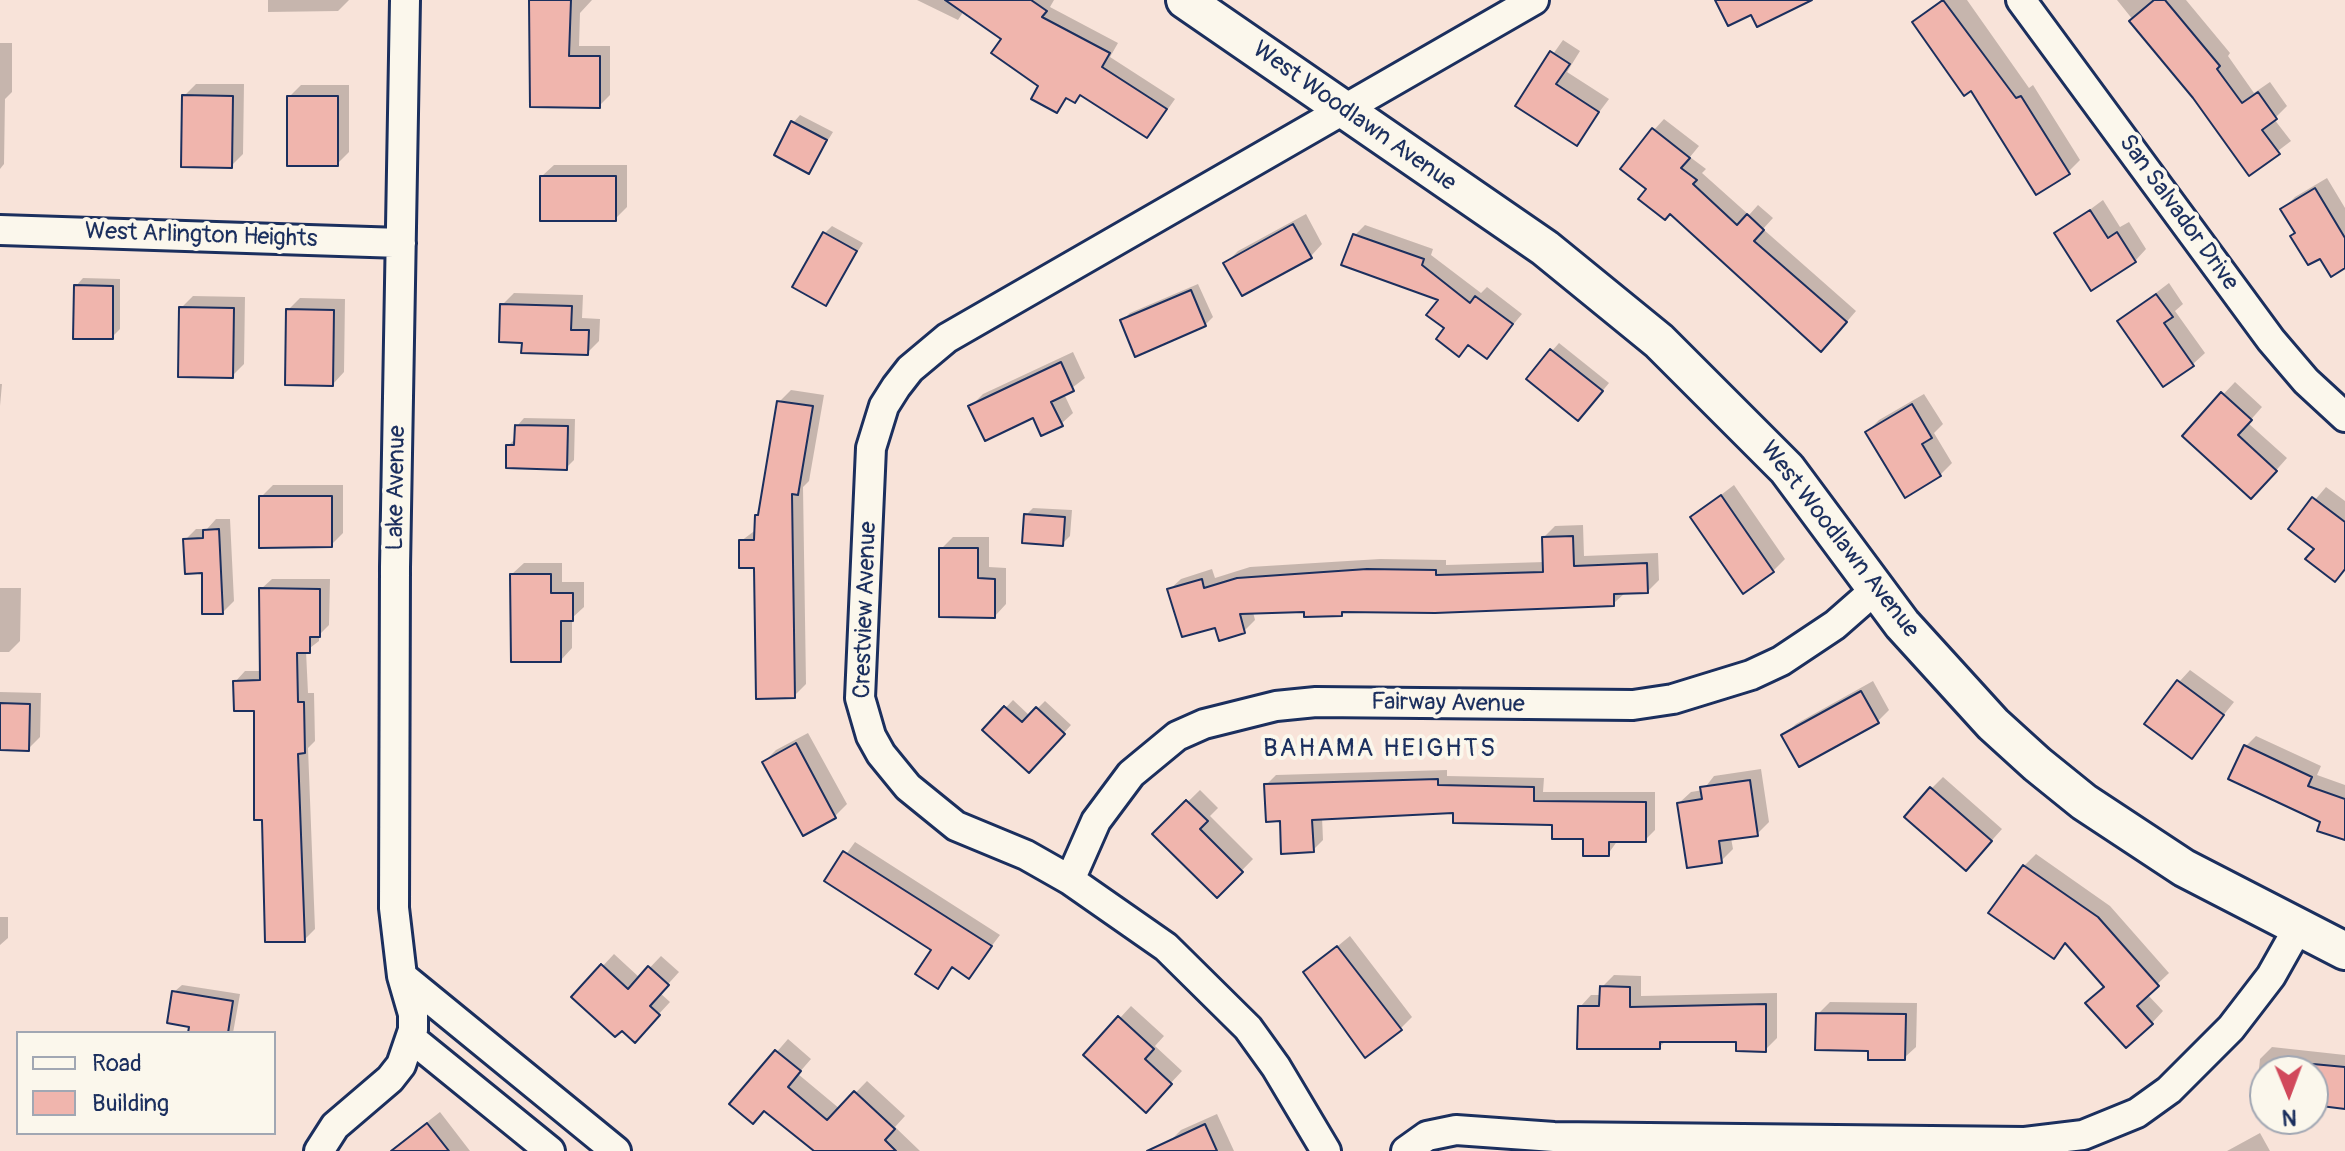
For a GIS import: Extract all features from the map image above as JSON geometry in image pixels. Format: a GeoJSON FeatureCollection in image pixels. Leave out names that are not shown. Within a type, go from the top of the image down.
{"type":"FeatureCollection","features":[{"type":"Feature","properties":{"kind":"street","name":"Lake Avenue"},"geometry":{"type":"LineString","coordinates":[[405,0],[394,908],[402,976],[413,1014],[411,1038]]}},
{"type":"Feature","properties":{"kind":"street","name":"West Woodlawn Avenue"},"geometry":{"type":"LineString","coordinates":[[1185,0],[1545,248],[1659,341],[1787,469],[1902,624],[1993,724],[2084,802],[2184,868],[2345,951]]}},
{"type":"Feature","properties":{"kind":"street","name":"Crestview Avenue"},"geometry":{"type":"LineString","coordinates":[[1326,1151],[1276,1067],[1216,993],[1145,931],[1070,880],[1026,855],[956,826],[931,808],[881,754],[871,736],[860,698],[871,448],[884,406],[910,369],[947,338],[1534,0]]}},
{"type":"Feature","properties":{"kind":"street","name":"San Salvador Drive"},"geometry":{"type":"LineString","coordinates":[[2021,0],[2271,340],[2345,417]]}},
{"type":"Feature","properties":{"kind":"street","name":"West Arlington Heights"},"geometry":{"type":"LineString","coordinates":[[0,230],[401,243]]}},
{"type":"Feature","properties":{"kind":"street","name":"Fairway Avenue"},"geometry":{"type":"LineString","coordinates":[[1070,880],[1096,821],[1131,774],[1177,736],[1204,724],[1276,706],[1316,702],[1633,705],[1673,699],[1751,675],[1781,661],[1835,625],[1876,589]]}},
{"type":"Feature","properties":{"kind":"street"},"geometry":{"type":"LineString","coordinates":[[1406,1151],[1427,1136],[1456,1130],[1554,1137],[2025,1142],[2083,1135],[2137,1113],[2169,1090],[2231,1028],[2271,976],[2298,928]]}},
{"type":"Feature","properties":{"kind":"street"},"geometry":{"type":"LineString","coordinates":[[402,976],[616,1151]]}},
{"type":"Feature","properties":{"kind":"street"},"geometry":{"type":"LineString","coordinates":[[319,1151],[335,1126],[390,1079],[401,1065],[411,1038],[550,1151]]}},
{"type":"Feature","properties":{"kind":"building"},"geometry":{"type":"Polygon","coordinates":[[[529,0],[571,0],[569,56],[600,56],[600,108],[530,107],[529,0]]]}},
{"type":"Feature","properties":{"kind":"building"},"geometry":{"type":"Polygon","coordinates":[[[945,0],[1031,0],[1047,11],[1042,17],[1110,53],[1102,67],[1167,109],[1147,138],[1080,95],[1075,103],[1066,98],[1057,113],[1031,99],[1038,86],[991,53],[1001,39],[945,0]]]}},
{"type":"Feature","properties":{"kind":"building"},"geometry":{"type":"Polygon","coordinates":[[[1715,0],[1812,0],[1757,27],[1751,15],[1728,26],[1715,0]]]}},
{"type":"Feature","properties":{"kind":"building"},"geometry":{"type":"Polygon","coordinates":[[[1943,0],[2016,98],[2021,96],[2070,174],[2036,195],[1971,91],[1964,96],[1912,22],[1943,0]]]}},
{"type":"Feature","properties":{"kind":"building"},"geometry":{"type":"Polygon","coordinates":[[[2154,0],[2165,0],[2220,66],[2217,69],[2242,103],[2258,92],[2277,119],[2262,130],[2280,154],[2249,176],[2193,98],[2129,21],[2154,0]]]}},
{"type":"Feature","properties":{"kind":"building"},"geometry":{"type":"Polygon","coordinates":[[[1550,51],[1570,64],[1556,84],[1599,112],[1577,146],[1515,106],[1550,51]]]}},
{"type":"Feature","properties":{"kind":"building"},"geometry":{"type":"Polygon","coordinates":[[[182,95],[233,96],[232,168],[181,167],[182,95]]]}},
{"type":"Feature","properties":{"kind":"building"},"geometry":{"type":"Polygon","coordinates":[[[287,96],[338,96],[338,166],[287,166],[287,96]]]}},
{"type":"Feature","properties":{"kind":"building"},"geometry":{"type":"Polygon","coordinates":[[[791,121],[827,140],[809,174],[774,155],[791,121]]]}},
{"type":"Feature","properties":{"kind":"building"},"geometry":{"type":"Polygon","coordinates":[[[1652,128],[1690,158],[1681,168],[1697,180],[1693,184],[1737,225],[1747,214],[1764,230],[1754,241],[1847,322],[1821,352],[1670,214],[1665,220],[1638,199],[1646,189],[1620,169],[1652,128]]]}},
{"type":"Feature","properties":{"kind":"building"},"geometry":{"type":"Polygon","coordinates":[[[540,176],[616,176],[616,221],[540,221],[540,176]]]}},
{"type":"Feature","properties":{"kind":"building"},"geometry":{"type":"Polygon","coordinates":[[[2315,188],[2345,238],[2345,268],[2331,277],[2320,259],[2308,265],[2290,236],[2295,233],[2280,209],[2315,188]]]}},
{"type":"Feature","properties":{"kind":"building"},"geometry":{"type":"Polygon","coordinates":[[[2090,210],[2108,238],[2117,232],[2136,262],[2091,291],[2054,233],[2090,210]]]}},
{"type":"Feature","properties":{"kind":"building"},"geometry":{"type":"Polygon","coordinates":[[[1293,224],[1312,258],[1242,296],[1223,263],[1293,224]]]}},
{"type":"Feature","properties":{"kind":"building"},"geometry":{"type":"Polygon","coordinates":[[[823,232],[857,251],[826,306],[792,287],[823,232]]]}},
{"type":"Feature","properties":{"kind":"building"},"geometry":{"type":"Polygon","coordinates":[[[1353,234],[1424,259],[1422,265],[1470,303],[1475,296],[1513,324],[1487,359],[1468,345],[1459,357],[1436,339],[1444,328],[1426,315],[1438,300],[1341,265],[1353,234]]]}},
{"type":"Feature","properties":{"kind":"building"},"geometry":{"type":"Polygon","coordinates":[[[74,285],[113,286],[113,339],[73,339],[74,285]]]}},
{"type":"Feature","properties":{"kind":"building"},"geometry":{"type":"Polygon","coordinates":[[[1191,290],[1206,326],[1135,357],[1120,320],[1191,290]]]}},
{"type":"Feature","properties":{"kind":"building"},"geometry":{"type":"Polygon","coordinates":[[[2156,294],[2173,317],[2164,323],[2194,366],[2163,387],[2117,321],[2156,294]]]}},
{"type":"Feature","properties":{"kind":"building"},"geometry":{"type":"Polygon","coordinates":[[[500,304],[572,306],[571,330],[589,330],[588,355],[521,353],[522,343],[499,342],[500,304]]]}},
{"type":"Feature","properties":{"kind":"building"},"geometry":{"type":"Polygon","coordinates":[[[179,307],[234,308],[233,378],[178,377],[179,307]]]}},
{"type":"Feature","properties":{"kind":"building"},"geometry":{"type":"Polygon","coordinates":[[[286,309],[334,310],[333,386],[285,385],[286,309]]]}},
{"type":"Feature","properties":{"kind":"building"},"geometry":{"type":"Polygon","coordinates":[[[1550,349],[1603,391],[1578,421],[1526,379],[1550,349]]]}},
{"type":"Feature","properties":{"kind":"building"},"geometry":{"type":"Polygon","coordinates":[[[1061,362],[1074,391],[1051,402],[1063,426],[1041,436],[1033,418],[985,441],[968,406],[1061,362]]]}},
{"type":"Feature","properties":{"kind":"building"},"geometry":{"type":"Polygon","coordinates":[[[2221,392],[2252,420],[2238,435],[2277,471],[2251,499],[2182,436],[2221,392]]]}},
{"type":"Feature","properties":{"kind":"building"},"geometry":{"type":"Polygon","coordinates":[[[777,401],[813,406],[798,495],[792,494],[795,698],[756,699],[754,568],[739,568],[739,540],[754,540],[755,515],[758,515],[777,401]]]}},
{"type":"Feature","properties":{"kind":"building"},"geometry":{"type":"Polygon","coordinates":[[[1912,404],[1932,438],[1922,444],[1941,476],[1905,498],[1865,432],[1912,404]]]}},
{"type":"Feature","properties":{"kind":"building"},"geometry":{"type":"Polygon","coordinates":[[[515,425],[568,426],[567,470],[506,468],[506,445],[514,445],[515,425]]]}},
{"type":"Feature","properties":{"kind":"building"},"geometry":{"type":"Polygon","coordinates":[[[1721,495],[1774,572],[1743,594],[1690,517],[1721,495]]]}},
{"type":"Feature","properties":{"kind":"building"},"geometry":{"type":"Polygon","coordinates":[[[259,496],[332,496],[332,547],[259,548],[259,496]]]}},
{"type":"Feature","properties":{"kind":"building"},"geometry":{"type":"Polygon","coordinates":[[[2312,497],[2345,522],[2345,569],[2335,582],[2305,559],[2314,549],[2288,529],[2312,497]]]}},
{"type":"Feature","properties":{"kind":"building"},"geometry":{"type":"Polygon","coordinates":[[[1024,514],[1065,517],[1063,546],[1022,543],[1024,514]]]}},
{"type":"Feature","properties":{"kind":"building"},"geometry":{"type":"Polygon","coordinates":[[[219,529],[223,614],[202,614],[202,573],[185,574],[183,539],[203,538],[203,530],[219,529]]]}},
{"type":"Feature","properties":{"kind":"building"},"geometry":{"type":"Polygon","coordinates":[[[1573,536],[1574,566],[1647,563],[1648,593],[1614,594],[1614,606],[1435,613],[1342,612],[1342,616],[1304,617],[1304,612],[1240,614],[1245,633],[1219,641],[1215,628],[1182,637],[1167,589],[1202,579],[1204,588],[1237,578],[1367,569],[1436,570],[1436,575],[1543,572],[1542,537],[1573,536]]]}},
{"type":"Feature","properties":{"kind":"building"},"geometry":{"type":"Polygon","coordinates":[[[939,548],[978,548],[978,578],[995,579],[995,618],[939,617],[939,548]]]}},
{"type":"Feature","properties":{"kind":"building"},"geometry":{"type":"Polygon","coordinates":[[[510,574],[551,574],[551,593],[573,593],[573,621],[561,621],[561,662],[511,662],[510,574]]]}},
{"type":"Feature","properties":{"kind":"building"},"geometry":{"type":"Polygon","coordinates":[[[259,588],[320,589],[320,637],[310,637],[310,653],[297,653],[298,702],[304,702],[305,753],[298,754],[305,942],[265,942],[262,820],[254,820],[254,711],[234,711],[233,681],[260,680],[259,588]]]}},
{"type":"Feature","properties":{"kind":"building"},"geometry":{"type":"Polygon","coordinates":[[[2177,680],[2224,715],[2192,759],[2144,724],[2177,680]]]}},
{"type":"Feature","properties":{"kind":"building"},"geometry":{"type":"Polygon","coordinates":[[[1861,691],[1879,723],[1799,767],[1781,735],[1861,691]]]}},
{"type":"Feature","properties":{"kind":"building"},"geometry":{"type":"Polygon","coordinates":[[[0,703],[30,704],[29,751],[0,750],[0,703]]]}},
{"type":"Feature","properties":{"kind":"building"},"geometry":{"type":"Polygon","coordinates":[[[1004,706],[1022,722],[1036,707],[1065,734],[1029,773],[982,730],[1004,706]]]}},
{"type":"Feature","properties":{"kind":"building"},"geometry":{"type":"Polygon","coordinates":[[[796,743],[836,818],[803,836],[762,762],[796,743]]]}},
{"type":"Feature","properties":{"kind":"building"},"geometry":{"type":"Polygon","coordinates":[[[2244,745],[2312,777],[2308,786],[2345,799],[2345,840],[2317,831],[2320,822],[2228,779],[2244,745]]]}},
{"type":"Feature","properties":{"kind":"building"},"geometry":{"type":"Polygon","coordinates":[[[1438,779],[1438,785],[1534,787],[1534,801],[1646,802],[1646,842],[1609,842],[1609,856],[1583,856],[1583,839],[1552,839],[1552,825],[1453,823],[1453,813],[1312,820],[1314,852],[1281,854],[1280,821],[1266,822],[1264,784],[1438,779]]]}},
{"type":"Feature","properties":{"kind":"building"},"geometry":{"type":"Polygon","coordinates":[[[1750,780],[1758,836],[1719,841],[1722,863],[1687,868],[1677,803],[1702,799],[1700,787],[1750,780]]]}},
{"type":"Feature","properties":{"kind":"building"},"geometry":{"type":"Polygon","coordinates":[[[1930,787],[1992,841],[1966,871],[1904,817],[1930,787]]]}},
{"type":"Feature","properties":{"kind":"building"},"geometry":{"type":"Polygon","coordinates":[[[1186,800],[1208,821],[1200,829],[1243,872],[1217,898],[1152,834],[1186,800]]]}},
{"type":"Feature","properties":{"kind":"building"},"geometry":{"type":"Polygon","coordinates":[[[843,851],[992,946],[969,979],[952,967],[938,989],[915,974],[931,950],[824,881],[843,851]]]}},
{"type":"Feature","properties":{"kind":"building"},"geometry":{"type":"Polygon","coordinates":[[[2023,865],[2098,917],[2159,986],[2137,1006],[2153,1024],[2126,1048],[2085,1003],[2104,987],[2065,943],[2054,959],[1988,913],[2023,865]]]}},
{"type":"Feature","properties":{"kind":"building"},"geometry":{"type":"Polygon","coordinates":[[[1337,946],[1402,1030],[1365,1058],[1303,972],[1337,946]]]}},
{"type":"Feature","properties":{"kind":"building"},"geometry":{"type":"Polygon","coordinates":[[[601,964],[628,989],[648,966],[669,985],[650,1006],[660,1015],[635,1043],[622,1031],[615,1037],[571,997],[601,964]]]}},
{"type":"Feature","properties":{"kind":"building"},"geometry":{"type":"Polygon","coordinates":[[[1600,986],[1630,987],[1630,1007],[1766,1004],[1766,1052],[1736,1051],[1736,1042],[1660,1042],[1660,1049],[1577,1049],[1578,1006],[1599,1006],[1600,986]]]}},
{"type":"Feature","properties":{"kind":"building"},"geometry":{"type":"Polygon","coordinates":[[[172,991],[233,1001],[228,1031],[188,1031],[189,1027],[167,1023],[172,991]]]}},
{"type":"Feature","properties":{"kind":"building"},"geometry":{"type":"Polygon","coordinates":[[[1816,1013],[1906,1014],[1905,1060],[1868,1060],[1868,1051],[1815,1050],[1816,1013]]]}},
{"type":"Feature","properties":{"kind":"building"},"geometry":{"type":"Polygon","coordinates":[[[1118,1016],[1154,1049],[1145,1059],[1172,1084],[1146,1113],[1083,1055],[1118,1016]]]}},
{"type":"Feature","properties":{"kind":"building"},"geometry":{"type":"Polygon","coordinates":[[[775,1050],[801,1071],[788,1087],[827,1120],[854,1091],[895,1129],[885,1140],[896,1151],[814,1151],[764,1111],[753,1124],[729,1104],[775,1050]]]}},
{"type":"Feature","properties":{"kind":"building"},"geometry":{"type":"Polygon","coordinates":[[[2329,1066],[2345,1067],[2345,1109],[2329,1107],[2329,1066]]]}},
{"type":"Feature","properties":{"kind":"building"},"geometry":{"type":"Polygon","coordinates":[[[427,1123],[449,1151],[391,1151],[427,1123]]]}},
{"type":"Feature","properties":{"kind":"building"},"geometry":{"type":"Polygon","coordinates":[[[1205,1124],[1217,1151],[1147,1151],[1205,1124]]]}},
{"type":"Feature","properties":{"kind":"district","name":"BAHAMA HEIGHTS"},"geometry":{"type":"Point","coordinates":[1380,749]}}]}
